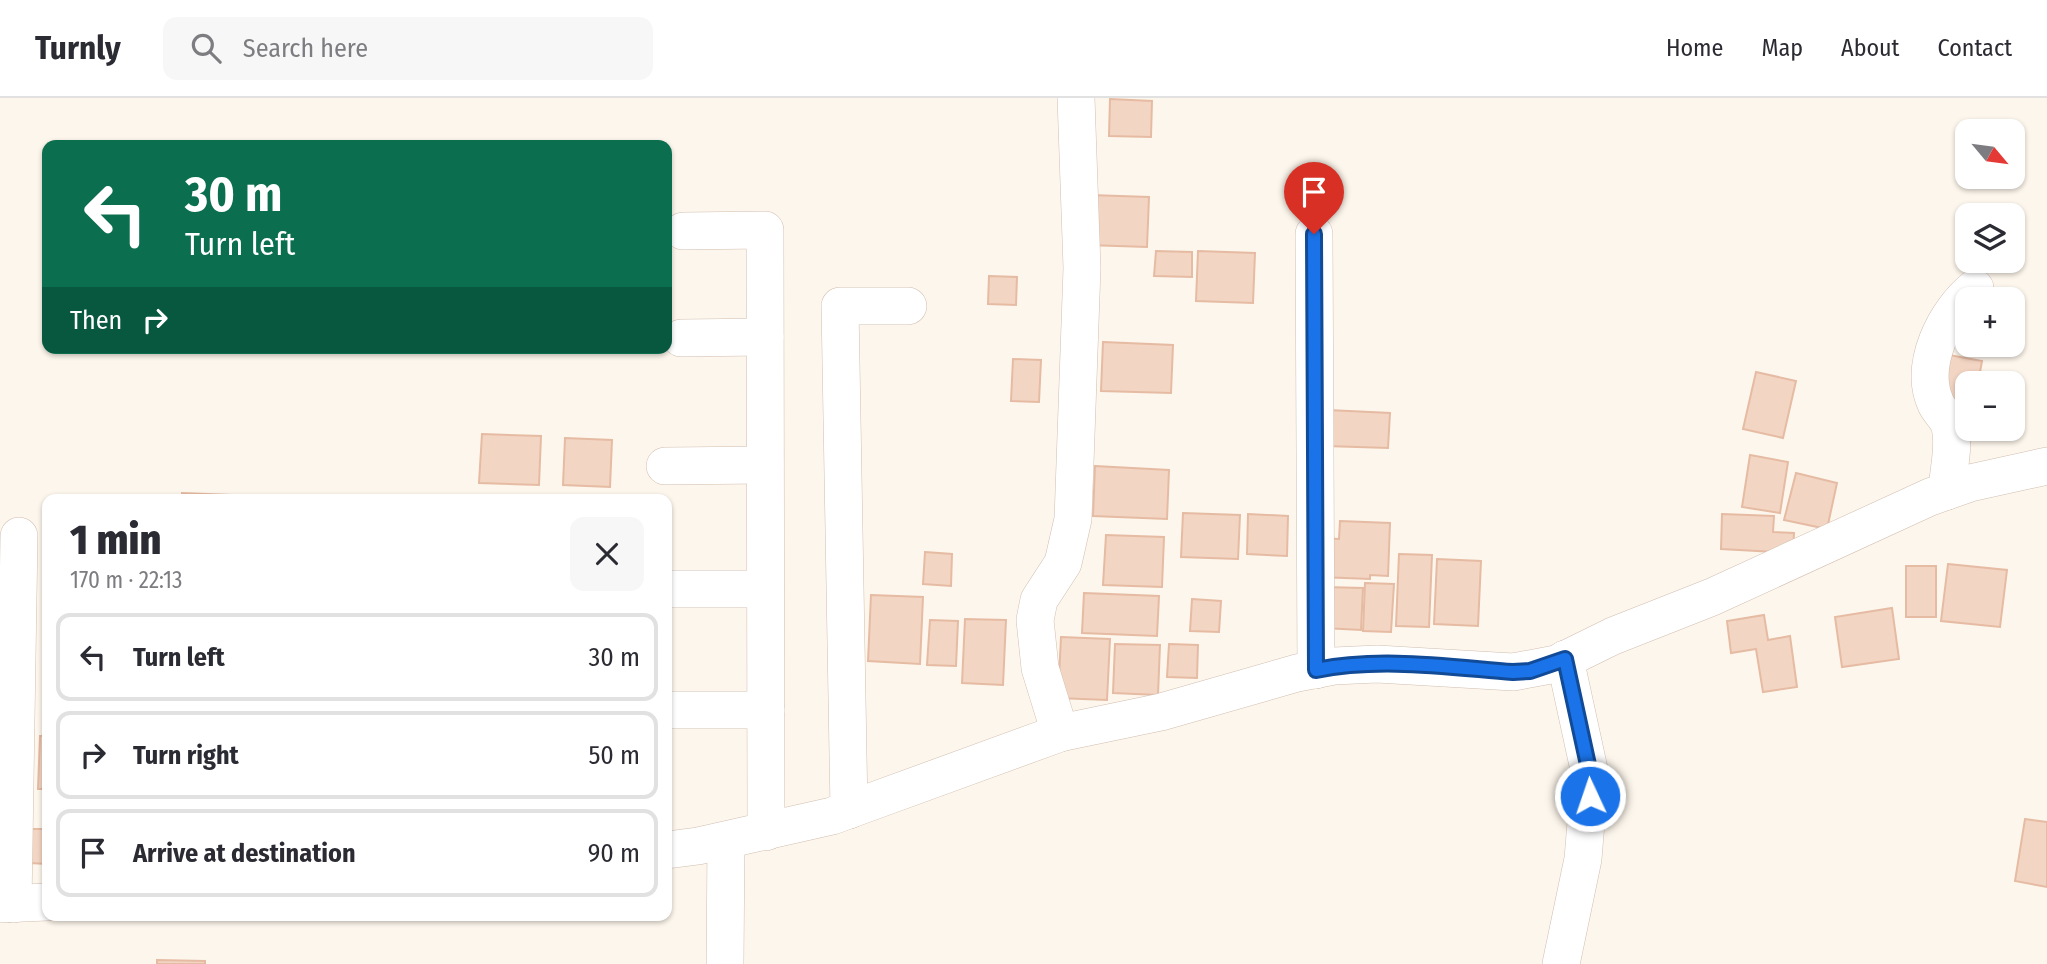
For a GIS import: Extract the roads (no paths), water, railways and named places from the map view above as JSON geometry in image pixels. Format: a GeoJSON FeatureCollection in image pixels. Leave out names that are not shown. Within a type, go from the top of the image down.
{"type":"FeatureCollection","features":[{"type":"Feature","properties":{"kind":"street"},"geometry":{"type":"LineString","coordinates":[[1060,733],[1040,668],[1035,621],[1039,600],[1063,563],[1073,519],[1082,268],[1076,98]]}},
{"type":"Feature","properties":{"kind":"street"},"geometry":{"type":"LineString","coordinates":[[683,231],[765,230],[766,832]]}},
{"type":"Feature","properties":{"kind":"street"},"geometry":{"type":"LineString","coordinates":[[1314,234],[1316,670]]}},
{"type":"Feature","properties":{"kind":"street"},"geometry":{"type":"LineString","coordinates":[[849,810],[840,306],[908,306]]}},
{"type":"Feature","properties":{"kind":"street"},"geometry":{"type":"LineString","coordinates":[[1947,491],[1950,424],[1935,403],[1930,370],[1935,350],[1955,310]]}},
{"type":"Feature","properties":{"kind":"street"},"geometry":{"type":"LineString","coordinates":[[681,338],[765,337]]}},
{"type":"Feature","properties":{"kind":"street"},"geometry":{"type":"LineString","coordinates":[[665,466],[765,465]]}},
{"type":"Feature","properties":{"kind":"street"},"geometry":{"type":"LineString","coordinates":[[672,849],[726,841],[849,810],[1060,733],[1161,712],[1334,666],[1409,664],[1530,671],[1565,659],[1947,491],[2047,466]]}},
{"type":"Feature","properties":{"kind":"street"},"geometry":{"type":"LineString","coordinates":[[19,536],[20,904]]}},
{"type":"Feature","properties":{"kind":"street"},"geometry":{"type":"LineString","coordinates":[[672,589],[765,589]]}},
{"type":"Feature","properties":{"kind":"street"},"geometry":{"type":"LineString","coordinates":[[1562,964],[1583,859],[1590,774],[1565,659]]}},
{"type":"Feature","properties":{"kind":"street"},"geometry":{"type":"LineString","coordinates":[[672,710],[766,710]]}},
{"type":"Feature","properties":{"kind":"street"},"geometry":{"type":"LineString","coordinates":[[724,964],[726,841]]}}]}
